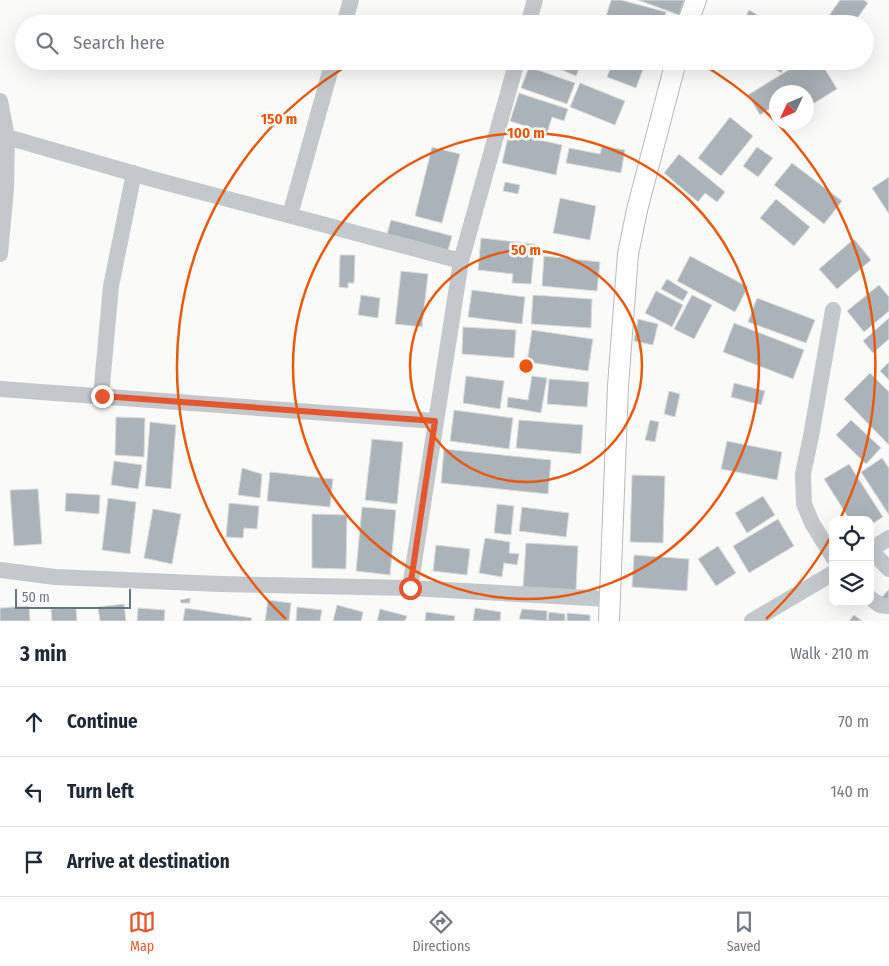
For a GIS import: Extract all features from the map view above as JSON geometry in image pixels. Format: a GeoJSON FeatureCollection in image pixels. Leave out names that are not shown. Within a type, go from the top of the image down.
{"type":"FeatureCollection","features":[{"type":"Feature","properties":{"kind":"main road"},"geometry":{"type":"LineString","coordinates":[[690,15],[696,0]]}},
{"type":"Feature","properties":{"kind":"main road"},"geometry":{"type":"LineString","coordinates":[[609,621],[618,386],[628,254],[639,200],[674,70]]}},
{"type":"Feature","properties":{"kind":"street"},"geometry":{"type":"LineString","coordinates":[[347,15],[351,0]]}},
{"type":"Feature","properties":{"kind":"street"},"geometry":{"type":"LineString","coordinates":[[530,15],[534,0]]}},
{"type":"Feature","properties":{"kind":"street"},"geometry":{"type":"LineString","coordinates":[[290,215],[330,70]]}},
{"type":"Feature","properties":{"kind":"street"},"geometry":{"type":"LineString","coordinates":[[410,588],[460,262],[514,70]]}},
{"type":"Feature","properties":{"kind":"street"},"geometry":{"type":"LineString","coordinates":[[0,102],[7,137],[6,189],[0,254]]}},
{"type":"Feature","properties":{"kind":"street"},"geometry":{"type":"LineString","coordinates":[[7,137],[460,262]]}},
{"type":"Feature","properties":{"kind":"street"},"geometry":{"type":"LineString","coordinates":[[102,396],[111,286],[134,173]]}},
{"type":"Feature","properties":{"kind":"street"},"geometry":{"type":"LineString","coordinates":[[829,551],[812,523],[804,504],[803,474],[833,310]]}},
{"type":"Feature","properties":{"kind":"street"},"geometry":{"type":"LineString","coordinates":[[0,389],[435,421]]}},
{"type":"Feature","properties":{"kind":"street"},"geometry":{"type":"LineString","coordinates":[[874,547],[889,538]]}},
{"type":"Feature","properties":{"kind":"street"},"geometry":{"type":"LineString","coordinates":[[874,554],[889,569]]}},
{"type":"Feature","properties":{"kind":"street"},"geometry":{"type":"LineString","coordinates":[[0,570],[56,577],[220,584],[410,588],[609,599]]}},
{"type":"Feature","properties":{"kind":"street"},"geometry":{"type":"LineString","coordinates":[[752,621],[829,575]]}},
{"type":"Feature","properties":{"kind":"street"},"geometry":{"type":"LineString","coordinates":[[874,601],[880,605],[889,606]]}},
{"type":"Feature","properties":{"kind":"building"},"geometry":{"type":"Polygon","coordinates":[[[611,0],[621,0],[666,12],[665,15],[606,15],[611,0]]]}},
{"type":"Feature","properties":{"kind":"building"},"geometry":{"type":"Polygon","coordinates":[[[638,0],[684,0],[679,15],[638,0]]]}},
{"type":"Feature","properties":{"kind":"building"},"geometry":{"type":"Polygon","coordinates":[[[840,0],[864,0],[868,3],[859,15],[829,15],[840,0]]]}},
{"type":"Feature","properties":{"kind":"building"},"geometry":{"type":"Polygon","coordinates":[[[749,10],[758,15],[746,15],[749,10]]]}},
{"type":"Feature","properties":{"kind":"building"},"geometry":{"type":"Polygon","coordinates":[[[528,70],[538,70],[575,83],[567,104],[521,88],[528,70]]]}},
{"type":"Feature","properties":{"kind":"building"},"geometry":{"type":"Polygon","coordinates":[[[562,70],[578,70],[576,76],[562,70]]]}},
{"type":"Feature","properties":{"kind":"building"},"geometry":{"type":"Polygon","coordinates":[[[610,70],[643,70],[636,88],[607,77],[610,70]]]}},
{"type":"Feature","properties":{"kind":"building"},"geometry":{"type":"Polygon","coordinates":[[[788,70],[825,70],[837,89],[814,103],[814,85],[769,85],[769,109],[760,115],[748,95],[788,70]]]}},
{"type":"Feature","properties":{"kind":"building"},"geometry":{"type":"Polygon","coordinates":[[[580,83],[625,101],[615,125],[570,107],[580,83]]]}},
{"type":"Feature","properties":{"kind":"building"},"geometry":{"type":"Polygon","coordinates":[[[519,93],[568,109],[564,121],[552,117],[547,133],[510,121],[519,93]]]}},
{"type":"Feature","properties":{"kind":"building"},"geometry":{"type":"Polygon","coordinates":[[[730,117],[753,136],[721,176],[698,158],[730,117]]]}},
{"type":"Feature","properties":{"kind":"building"},"geometry":{"type":"Polygon","coordinates":[[[509,133],[562,145],[556,175],[502,163],[509,133]]]}},
{"type":"Feature","properties":{"kind":"building"},"geometry":{"type":"Polygon","coordinates":[[[602,146],[625,150],[621,173],[566,163],[569,148],[600,154],[602,146]]]}},
{"type":"Feature","properties":{"kind":"building"},"geometry":{"type":"Polygon","coordinates":[[[432,147],[460,154],[442,223],[415,216],[432,147]]]}},
{"type":"Feature","properties":{"kind":"building"},"geometry":{"type":"Polygon","coordinates":[[[757,147],[773,158],[758,177],[743,166],[757,147]]]}},
{"type":"Feature","properties":{"kind":"building"},"geometry":{"type":"Polygon","coordinates":[[[679,154],[725,192],[717,202],[705,193],[698,202],[664,173],[679,154]]]}},
{"type":"Feature","properties":{"kind":"building"},"geometry":{"type":"Polygon","coordinates":[[[792,163],[842,201],[824,224],[774,185],[792,163]]]}},
{"type":"Feature","properties":{"kind":"building"},"geometry":{"type":"Polygon","coordinates":[[[889,177],[889,214],[872,188],[889,177]]]}},
{"type":"Feature","properties":{"kind":"building"},"geometry":{"type":"Polygon","coordinates":[[[505,182],[520,185],[518,194],[503,191],[505,182]]]}},
{"type":"Feature","properties":{"kind":"building"},"geometry":{"type":"Polygon","coordinates":[[[560,198],[596,206],[590,240],[553,233],[560,198]]]}},
{"type":"Feature","properties":{"kind":"building"},"geometry":{"type":"Polygon","coordinates":[[[776,199],[810,227],[794,246],[760,218],[776,199]]]}},
{"type":"Feature","properties":{"kind":"building"},"geometry":{"type":"Polygon","coordinates":[[[391,220],[452,236],[448,250],[387,234],[391,220]]]}},
{"type":"Feature","properties":{"kind":"building"},"geometry":{"type":"Polygon","coordinates":[[[481,238],[535,244],[531,284],[512,283],[513,274],[478,270],[481,238]]]}},
{"type":"Feature","properties":{"kind":"building"},"geometry":{"type":"Polygon","coordinates":[[[854,239],[871,260],[837,289],[819,269],[854,239]]]}},
{"type":"Feature","properties":{"kind":"building"},"geometry":{"type":"Polygon","coordinates":[[[340,255],[355,255],[354,283],[348,283],[348,288],[339,287],[340,255]]]}},
{"type":"Feature","properties":{"kind":"building"},"geometry":{"type":"Polygon","coordinates":[[[544,256],[600,262],[597,291],[542,286],[544,256]]]}},
{"type":"Feature","properties":{"kind":"building"},"geometry":{"type":"Polygon","coordinates":[[[690,256],[748,287],[735,312],[677,281],[690,256]]]}},
{"type":"Feature","properties":{"kind":"building"},"geometry":{"type":"Polygon","coordinates":[[[401,271],[428,274],[422,327],[395,324],[401,271]]]}},
{"type":"Feature","properties":{"kind":"building"},"geometry":{"type":"Polygon","coordinates":[[[667,279],[688,292],[683,301],[661,289],[667,279]]]}},
{"type":"Feature","properties":{"kind":"building"},"geometry":{"type":"Polygon","coordinates":[[[879,285],[889,297],[889,311],[864,332],[847,311],[879,285]]]}},
{"type":"Feature","properties":{"kind":"building"},"geometry":{"type":"Polygon","coordinates":[[[472,290],[525,297],[522,324],[468,317],[472,290]]]}},
{"type":"Feature","properties":{"kind":"building"},"geometry":{"type":"Polygon","coordinates":[[[656,291],[683,305],[672,327],[645,313],[656,291]]]}},
{"type":"Feature","properties":{"kind":"building"},"geometry":{"type":"Polygon","coordinates":[[[361,295],[380,298],[378,318],[358,315],[361,295]]]}},
{"type":"Feature","properties":{"kind":"building"},"geometry":{"type":"Polygon","coordinates":[[[533,295],[592,299],[591,328],[531,324],[533,295]]]}},
{"type":"Feature","properties":{"kind":"building"},"geometry":{"type":"Polygon","coordinates":[[[692,295],[712,305],[694,339],[674,329],[692,295]]]}},
{"type":"Feature","properties":{"kind":"building"},"geometry":{"type":"Polygon","coordinates":[[[757,298],[815,320],[806,343],[748,322],[757,298]]]}},
{"type":"Feature","properties":{"kind":"building"},"geometry":{"type":"Polygon","coordinates":[[[889,318],[889,339],[873,353],[863,341],[889,318]]]}},
{"type":"Feature","properties":{"kind":"building"},"geometry":{"type":"Polygon","coordinates":[[[638,319],[658,324],[653,345],[634,341],[638,319]]]}},
{"type":"Feature","properties":{"kind":"building"},"geometry":{"type":"Polygon","coordinates":[[[734,323],[804,350],[793,379],[723,352],[734,323]]]}},
{"type":"Feature","properties":{"kind":"building"},"geometry":{"type":"Polygon","coordinates":[[[463,327],[516,330],[514,358],[462,354],[463,327]]]}},
{"type":"Feature","properties":{"kind":"building"},"geometry":{"type":"Polygon","coordinates":[[[532,330],[593,339],[588,371],[527,362],[532,330]]]}},
{"type":"Feature","properties":{"kind":"building"},"geometry":{"type":"Polygon","coordinates":[[[889,362],[889,380],[880,371],[889,362]]]}},
{"type":"Feature","properties":{"kind":"building"},"geometry":{"type":"Polygon","coordinates":[[[870,373],[889,392],[889,445],[844,399],[870,373]]]}},
{"type":"Feature","properties":{"kind":"building"},"geometry":{"type":"Polygon","coordinates":[[[466,376],[504,381],[500,409],[463,403],[466,376]]]}},
{"type":"Feature","properties":{"kind":"building"},"geometry":{"type":"Polygon","coordinates":[[[532,376],[547,378],[541,413],[507,407],[508,397],[528,400],[532,376]]]}},
{"type":"Feature","properties":{"kind":"building"},"geometry":{"type":"Polygon","coordinates":[[[549,379],[589,382],[587,407],[547,404],[549,379]]]}},
{"type":"Feature","properties":{"kind":"building"},"geometry":{"type":"Polygon","coordinates":[[[734,383],[765,391],[761,405],[731,397],[734,383]]]}},
{"type":"Feature","properties":{"kind":"building"},"geometry":{"type":"Polygon","coordinates":[[[669,391],[680,394],[675,417],[664,414],[669,391]]]}},
{"type":"Feature","properties":{"kind":"building"},"geometry":{"type":"Polygon","coordinates":[[[454,410],[513,418],[509,449],[450,441],[454,410]]]}},
{"type":"Feature","properties":{"kind":"building"},"geometry":{"type":"Polygon","coordinates":[[[116,417],[145,418],[144,457],[115,455],[116,417]]]}},
{"type":"Feature","properties":{"kind":"building"},"geometry":{"type":"Polygon","coordinates":[[[519,420],[583,425],[581,454],[516,448],[519,420]]]}},
{"type":"Feature","properties":{"kind":"building"},"geometry":{"type":"Polygon","coordinates":[[[650,420],[659,422],[655,442],[645,440],[650,420]]]}},
{"type":"Feature","properties":{"kind":"building"},"geometry":{"type":"Polygon","coordinates":[[[851,420],[881,448],[866,464],[836,435],[851,420]]]}},
{"type":"Feature","properties":{"kind":"building"},"geometry":{"type":"Polygon","coordinates":[[[150,422],[176,425],[171,489],[145,486],[150,422]]]}},
{"type":"Feature","properties":{"kind":"building"},"geometry":{"type":"Polygon","coordinates":[[[372,439],[403,442],[397,504],[365,500],[372,439]]]}},
{"type":"Feature","properties":{"kind":"building"},"geometry":{"type":"Polygon","coordinates":[[[727,441],[782,452],[777,480],[721,469],[727,441]]]}},
{"type":"Feature","properties":{"kind":"building"},"geometry":{"type":"Polygon","coordinates":[[[444,449],[551,460],[548,494],[441,483],[444,449]]]}},
{"type":"Feature","properties":{"kind":"building"},"geometry":{"type":"Polygon","coordinates":[[[882,458],[889,468],[889,515],[861,472],[882,458]]]}},
{"type":"Feature","properties":{"kind":"building"},"geometry":{"type":"Polygon","coordinates":[[[114,461],[142,465],[138,489],[111,485],[114,461]]]}},
{"type":"Feature","properties":{"kind":"building"},"geometry":{"type":"Polygon","coordinates":[[[849,464],[883,517],[874,523],[874,516],[847,516],[824,479],[849,464]]]}},
{"type":"Feature","properties":{"kind":"building"},"geometry":{"type":"Polygon","coordinates":[[[242,468],[262,474],[260,498],[238,495],[242,468]]]}},
{"type":"Feature","properties":{"kind":"building"},"geometry":{"type":"Polygon","coordinates":[[[270,472],[333,479],[330,507],[267,501],[270,472]]]}},
{"type":"Feature","properties":{"kind":"building"},"geometry":{"type":"Polygon","coordinates":[[[632,475],[665,476],[663,543],[630,542],[632,475]]]}},
{"type":"Feature","properties":{"kind":"building"},"geometry":{"type":"Polygon","coordinates":[[[38,489],[42,544],[14,546],[10,490],[38,489]]]}},
{"type":"Feature","properties":{"kind":"building"},"geometry":{"type":"Polygon","coordinates":[[[66,493],[100,495],[99,514],[65,511],[66,493]]]}},
{"type":"Feature","properties":{"kind":"building"},"geometry":{"type":"Polygon","coordinates":[[[763,496],[775,515],[747,533],[735,513],[763,496]]]}},
{"type":"Feature","properties":{"kind":"building"},"geometry":{"type":"Polygon","coordinates":[[[108,498],[136,502],[130,554],[102,550],[108,498]]]}},
{"type":"Feature","properties":{"kind":"building"},"geometry":{"type":"Polygon","coordinates":[[[229,503],[259,506],[257,529],[244,528],[243,538],[226,537],[229,503]]]}},
{"type":"Feature","properties":{"kind":"building"},"geometry":{"type":"Polygon","coordinates":[[[497,504],[514,506],[511,535],[494,533],[497,504]]]}},
{"type":"Feature","properties":{"kind":"building"},"geometry":{"type":"Polygon","coordinates":[[[362,507],[396,510],[390,575],[356,571],[362,507]]]}},
{"type":"Feature","properties":{"kind":"building"},"geometry":{"type":"Polygon","coordinates":[[[522,507],[569,513],[566,537],[519,531],[522,507]]]}},
{"type":"Feature","properties":{"kind":"building"},"geometry":{"type":"Polygon","coordinates":[[[153,509],[181,514],[172,564],[144,558],[153,509]]]}},
{"type":"Feature","properties":{"kind":"building"},"geometry":{"type":"Polygon","coordinates":[[[312,514],[347,515],[346,569],[312,568],[312,514]]]}},
{"type":"Feature","properties":{"kind":"building"},"geometry":{"type":"Polygon","coordinates":[[[778,519],[794,546],[749,573],[733,546],[778,519]]]}},
{"type":"Feature","properties":{"kind":"building"},"geometry":{"type":"Polygon","coordinates":[[[485,538],[510,542],[509,553],[519,554],[517,565],[504,563],[502,577],[479,573],[485,538]]]}},
{"type":"Feature","properties":{"kind":"building"},"geometry":{"type":"Polygon","coordinates":[[[526,543],[578,546],[576,590],[523,587],[526,543]]]}},
{"type":"Feature","properties":{"kind":"building"},"geometry":{"type":"Polygon","coordinates":[[[436,545],[470,549],[467,575],[433,571],[436,545]]]}},
{"type":"Feature","properties":{"kind":"building"},"geometry":{"type":"Polygon","coordinates":[[[718,546],[736,573],[716,586],[698,559],[718,546]]]}},
{"type":"Feature","properties":{"kind":"building"},"geometry":{"type":"Polygon","coordinates":[[[634,555],[689,559],[687,591],[632,587],[634,555]]]}},
{"type":"Feature","properties":{"kind":"building"},"geometry":{"type":"Polygon","coordinates":[[[889,589],[889,605],[881,598],[889,589]]]}},
{"type":"Feature","properties":{"kind":"building"},"geometry":{"type":"Polygon","coordinates":[[[190,598],[190,603],[181,603],[180,600],[190,598]]]}},
{"type":"Feature","properties":{"kind":"building"},"geometry":{"type":"Polygon","coordinates":[[[268,600],[291,603],[289,621],[265,621],[268,600]]]}},
{"type":"Feature","properties":{"kind":"building"},"geometry":{"type":"Polygon","coordinates":[[[124,604],[126,621],[100,621],[98,607],[124,604]]]}},
{"type":"Feature","properties":{"kind":"building"},"geometry":{"type":"Polygon","coordinates":[[[337,605],[363,612],[361,621],[333,621],[337,605]]]}},
{"type":"Feature","properties":{"kind":"building"},"geometry":{"type":"Polygon","coordinates":[[[29,606],[30,621],[0,621],[0,608],[29,606]]]}},
{"type":"Feature","properties":{"kind":"building"},"geometry":{"type":"Polygon","coordinates":[[[297,607],[322,610],[320,621],[296,621],[297,607]]]}},
{"type":"Feature","properties":{"kind":"building"},"geometry":{"type":"Polygon","coordinates":[[[76,608],[77,621],[52,621],[51,609],[76,608]]]}},
{"type":"Feature","properties":{"kind":"building"},"geometry":{"type":"Polygon","coordinates":[[[138,608],[165,610],[164,621],[137,621],[138,608]]]}},
{"type":"Feature","properties":{"kind":"building"},"geometry":{"type":"Polygon","coordinates":[[[185,608],[252,618],[251,621],[183,621],[185,608]]]}},
{"type":"Feature","properties":{"kind":"building"},"geometry":{"type":"Polygon","coordinates":[[[475,608],[501,612],[500,621],[473,621],[475,608]]]}},
{"type":"Feature","properties":{"kind":"building"},"geometry":{"type":"Polygon","coordinates":[[[380,609],[407,616],[405,621],[377,621],[380,609]]]}},
{"type":"Feature","properties":{"kind":"building"},"geometry":{"type":"Polygon","coordinates":[[[522,609],[547,611],[547,621],[519,619],[522,609]]]}},
{"type":"Feature","properties":{"kind":"building"},"geometry":{"type":"Polygon","coordinates":[[[426,612],[455,616],[454,621],[425,621],[426,612]]]}},
{"type":"Feature","properties":{"kind":"building"},"geometry":{"type":"Polygon","coordinates":[[[549,612],[565,614],[565,621],[548,621],[549,612]]]}},
{"type":"Feature","properties":{"kind":"building"},"geometry":{"type":"Polygon","coordinates":[[[567,613],[590,615],[590,621],[567,621],[567,613]]]}},
{"type":"Feature","properties":{"kind":"building"},"geometry":{"type":"Polygon","coordinates":[[[854,615],[862,621],[849,621],[854,615]]]}},
{"type":"Feature","properties":{"kind":"route"},"geometry":{"type":"LineString","coordinates":[[102,396],[435,421],[410,588]]}}]}
